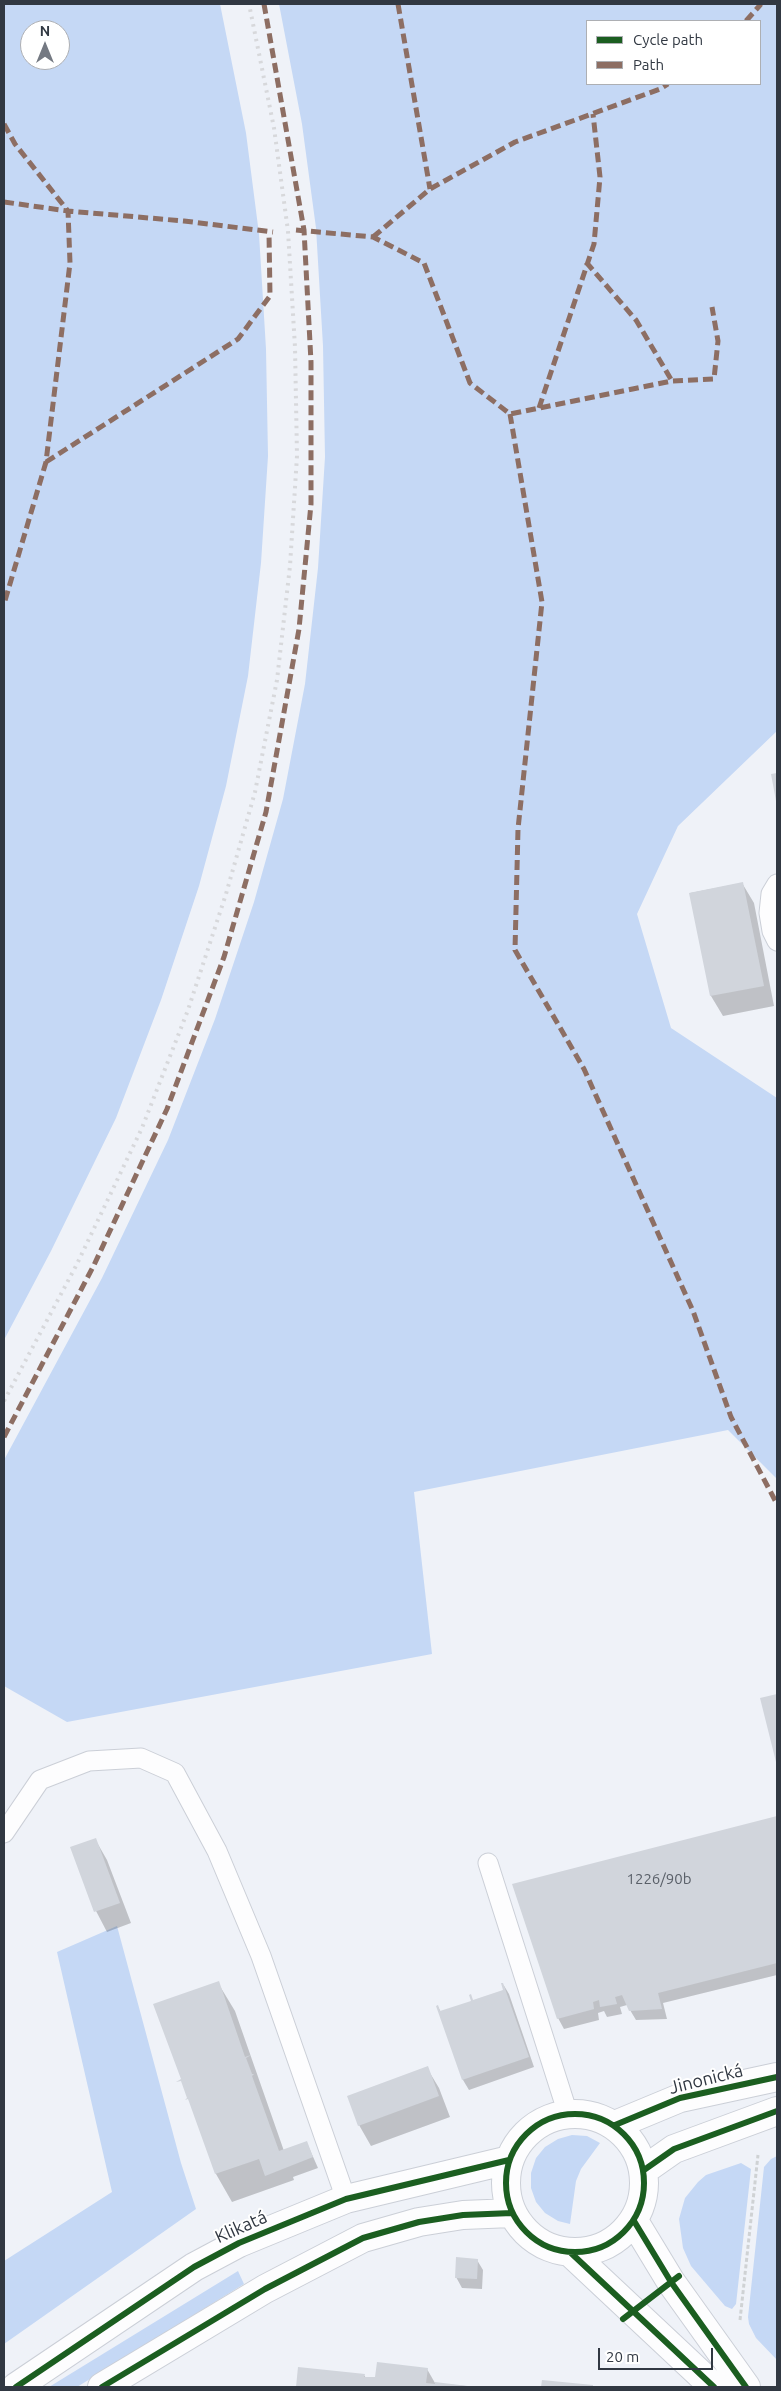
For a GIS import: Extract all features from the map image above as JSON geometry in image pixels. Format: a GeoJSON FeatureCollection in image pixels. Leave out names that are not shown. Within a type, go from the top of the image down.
{"type":"FeatureCollection","features":[{"type":"Feature","properties":{"kind":"street","name":"Jinonická"},"geometry":{"type":"LineString","coordinates":[[615,2125],[680,2098],[777,2077]]}},
{"type":"Feature","properties":{"kind":"street"},"geometry":{"type":"LineString","coordinates":[[644,2170],[674,2149],[777,2111]]}},
{"type":"Feature","properties":{"kind":"street"},"geometry":{"type":"LineString","coordinates":[[568,2114],[598,2117],[615,2125],[638,2152],[644,2170],[644,2194],[634,2221],[615,2241],[590,2252],[571,2253],[554,2250],[534,2240],[523,2230],[508,2203],[506,2182],[509,2160],[522,2138],[539,2123],[568,2114]]}},
{"type":"Feature","properties":{"kind":"street","name":"Klikatá"},"geometry":{"type":"LineString","coordinates":[[16,2387],[194,2267],[239,2243],[346,2199],[509,2160]]}},
{"type":"Feature","properties":{"kind":"street"},"geometry":{"type":"LineString","coordinates":[[102,2387],[265,2288],[363,2238],[419,2222],[463,2215],[512,2213]]}},
{"type":"Feature","properties":{"kind":"street"},"geometry":{"type":"LineString","coordinates":[[634,2221],[671,2282],[746,2387]]}},
{"type":"Feature","properties":{"kind":"street"},"geometry":{"type":"LineString","coordinates":[[571,2253],[714,2387]]}},
{"type":"Feature","properties":{"kind":"lane"},"geometry":{"type":"LineString","coordinates":[[777,884],[772,894],[769,913],[772,931],[777,941]]}},
{"type":"Feature","properties":{"kind":"lane"},"geometry":{"type":"LineString","coordinates":[[4,1833],[40,1780],[89,1761],[141,1758],[175,1774],[217,1851],[261,1956],[346,2199]]}},
{"type":"Feature","properties":{"kind":"lane"},"geometry":{"type":"LineString","coordinates":[[488,1863],[568,2114]]}},
{"type":"Feature","properties":{"kind":"path"},"geometry":{"type":"LineString","coordinates":[[740,2321],[759,2149]]}},
{"type":"Feature","properties":{"kind":"shaded area"},"geometry":{"type":"Polygon","coordinates":[[[4,4],[220,4],[246,133],[259,234],[266,349],[268,456],[261,563],[248,676],[226,786],[199,886],[161,1000],[116,1118],[51,1251],[4,1340],[4,4]]]}},
{"type":"Feature","properties":{"kind":"shaded area"},"geometry":{"type":"Polygon","coordinates":[[[279,4],[777,4],[777,731],[678,826],[637,914],[671,1028],[777,1098],[777,1479],[728,1430],[414,1492],[432,1654],[67,1722],[4,1686],[4,1460],[102,1278],[168,1140],[215,1019],[254,902],[283,799],[305,684],[318,568],[325,457],[323,346],[316,228],[302,124],[279,4]]]}},
{"type":"Feature","properties":{"kind":"shaded area"},"geometry":{"type":"Polygon","coordinates":[[[117,1926],[181,2163],[196,2209],[4,2344],[4,2261],[112,2192],[57,1952],[117,1926]]]}},
{"type":"Feature","properties":{"kind":"shaded area"},"geometry":{"type":"Polygon","coordinates":[[[572,2135],[587,2136],[600,2143],[581,2169],[576,2181],[570,2224],[558,2221],[545,2213],[536,2202],[531,2188],[531,2173],[536,2158],[545,2147],[558,2139],[572,2135]]]}},
{"type":"Feature","properties":{"kind":"shaded area"},"geometry":{"type":"Polygon","coordinates":[[[777,2156],[777,2360],[756,2338],[749,2324],[748,2317],[764,2167],[771,2159],[777,2156]]]}},
{"type":"Feature","properties":{"kind":"shaded area"},"geometry":{"type":"Polygon","coordinates":[[[741,2163],[751,2169],[736,2304],[732,2309],[725,2306],[691,2266],[683,2248],[679,2219],[685,2198],[698,2182],[706,2175],[741,2163]]]}},
{"type":"Feature","properties":{"kind":"shaded area"},"geometry":{"type":"Polygon","coordinates":[[[238,2271],[244,2284],[77,2387],[49,2387],[238,2271]]]}},
{"type":"Feature","properties":{"kind":"building"},"geometry":{"type":"Polygon","coordinates":[[[777,773],[777,801],[776,801],[771,774],[777,773]]]}},
{"type":"Feature","properties":{"kind":"building"},"geometry":{"type":"Polygon","coordinates":[[[743,882],[764,986],[710,996],[689,893],[743,882]]]}},
{"type":"Feature","properties":{"kind":"building"},"geometry":{"type":"Polygon","coordinates":[[[777,1694],[777,1766],[760,1698],[777,1694]]]}},
{"type":"Feature","properties":{"kind":"building"},"geometry":{"type":"Polygon","coordinates":[[[777,1816],[777,1963],[658,1993],[662,2009],[629,2011],[622,1995],[615,1997],[617,2004],[600,2007],[599,2000],[593,2002],[594,2009],[557,2019],[512,1884],[777,1816]]]}},
{"type":"Feature","properties":{"kind":"building"},"geometry":{"type":"Polygon","coordinates":[[[96,1838],[120,1903],[94,1912],[70,1847],[96,1838]]]}},
{"type":"Feature","properties":{"kind":"building"},"geometry":{"type":"Polygon","coordinates":[[[219,1981],[245,2057],[251,2055],[246,2058],[252,2074],[254,2074],[252,2076],[279,2151],[307,2141],[313,2157],[265,2176],[259,2159],[215,2174],[188,2099],[185,2100],[187,2098],[181,2081],[176,2082],[181,2079],[153,2004],[219,1981]]]}},
{"type":"Feature","properties":{"kind":"building"},"geometry":{"type":"Polygon","coordinates":[[[501,1983],[503,1983],[529,2057],[462,2080],[436,2006],[438,2005],[440,2011],[471,2001],[469,1995],[471,1994],[473,2000],[503,1990],[501,1983]]]}},
{"type":"Feature","properties":{"kind":"building"},"geometry":{"type":"Polygon","coordinates":[[[428,2066],[439,2096],[358,2126],[347,2096],[428,2066]]]}},
{"type":"Feature","properties":{"kind":"building"},"geometry":{"type":"Polygon","coordinates":[[[456,2257],[478,2259],[477,2279],[455,2278],[456,2257]]]}},
{"type":"Feature","properties":{"kind":"building"},"geometry":{"type":"Polygon","coordinates":[[[377,2362],[428,2368],[426,2383],[435,2384],[435,2382],[476,2387],[296,2387],[298,2367],[365,2374],[364,2377],[375,2377],[377,2362]]]}},
{"type":"Feature","properties":{"kind":"building"},"geometry":{"type":"Polygon","coordinates":[[[542,2380],[593,2385],[593,2387],[541,2387],[542,2380]]]}},
{"type":"Feature","properties":{"kind":"railway"},"geometry":{"type":"LineString","coordinates":[[4,1401],[77,1264],[142,1128],[188,1010],[226,894],[255,792],[277,680],[290,566],[297,456],[295,347],[288,231],[274,128],[249,4]]}},
{"type":"Feature","properties":{"kind":"marked path"},"geometry":{"type":"LineString","coordinates":[[4,1437],[94,1265],[167,1109],[224,957],[266,812],[299,629],[311,504],[311,362],[304,230],[264,4]]}},
{"type":"Feature","properties":{"kind":"marked path"},"geometry":{"type":"LineString","coordinates":[[398,4],[430,189]]}},
{"type":"Feature","properties":{"kind":"marked path"},"geometry":{"type":"LineString","coordinates":[[747,20],[761,4]]}},
{"type":"Feature","properties":{"kind":"marked path"},"geometry":{"type":"LineString","coordinates":[[373,237],[430,189],[515,142],[666,85]]}},
{"type":"Feature","properties":{"kind":"marked path"},"geometry":{"type":"LineString","coordinates":[[539,408],[594,244],[600,177],[593,114]]}},
{"type":"Feature","properties":{"kind":"marked path"},"geometry":{"type":"LineString","coordinates":[[4,124],[15,144],[68,211],[70,263],[46,462],[4,604]]}},
{"type":"Feature","properties":{"kind":"marked path"},"geometry":{"type":"LineString","coordinates":[[4,202],[68,211],[184,221],[273,232]]}},
{"type":"Feature","properties":{"kind":"marked path"},"geometry":{"type":"LineString","coordinates":[[296,230],[373,237],[424,263],[470,383],[510,414],[672,381],[714,379],[718,341],[712,307]]}},
{"type":"Feature","properties":{"kind":"marked path"},"geometry":{"type":"LineString","coordinates":[[46,462],[238,339],[270,296],[269,233]]}},
{"type":"Feature","properties":{"kind":"marked path"},"geometry":{"type":"LineString","coordinates":[[586,262],[636,320],[672,381]]}},
{"type":"Feature","properties":{"kind":"marked path"},"geometry":{"type":"LineString","coordinates":[[510,414],[542,602],[518,829],[515,950],[584,1069],[693,1311],[731,1417],[777,1504]]}},
{"type":"Feature","properties":{"kind":"cycle path"},"geometry":{"type":"LineString","coordinates":[[615,2125],[680,2098],[777,2077]]}},
{"type":"Feature","properties":{"kind":"cycle path"},"geometry":{"type":"LineString","coordinates":[[644,2170],[674,2149],[777,2111]]}},
{"type":"Feature","properties":{"kind":"cycle path"},"geometry":{"type":"LineString","coordinates":[[575,2114],[589,2115],[602,2119],[614,2125],[624,2134],[633,2144],[639,2156],[643,2169],[644,2183],[643,2197],[639,2210],[633,2222],[624,2232],[614,2241],[602,2247],[589,2251],[575,2252],[561,2251],[548,2247],[536,2241],[526,2232],[517,2222],[511,2210],[507,2197],[506,2183],[507,2169],[511,2156],[517,2144],[526,2134],[536,2125],[548,2119],[561,2115],[575,2114]]}},
{"type":"Feature","properties":{"kind":"cycle path"},"geometry":{"type":"LineString","coordinates":[[16,2387],[194,2267],[239,2243],[346,2199],[509,2160]]}},
{"type":"Feature","properties":{"kind":"cycle path"},"geometry":{"type":"LineString","coordinates":[[102,2387],[265,2289],[363,2238],[419,2222],[463,2215],[512,2213]]}},
{"type":"Feature","properties":{"kind":"cycle path"},"geometry":{"type":"LineString","coordinates":[[634,2221],[671,2282],[746,2387]]}},
{"type":"Feature","properties":{"kind":"cycle path"},"geometry":{"type":"LineString","coordinates":[[571,2253],[714,2387]]}},
{"type":"Feature","properties":{"kind":"cycle path"},"geometry":{"type":"LineString","coordinates":[[623,2319],[679,2276]]}}]}
